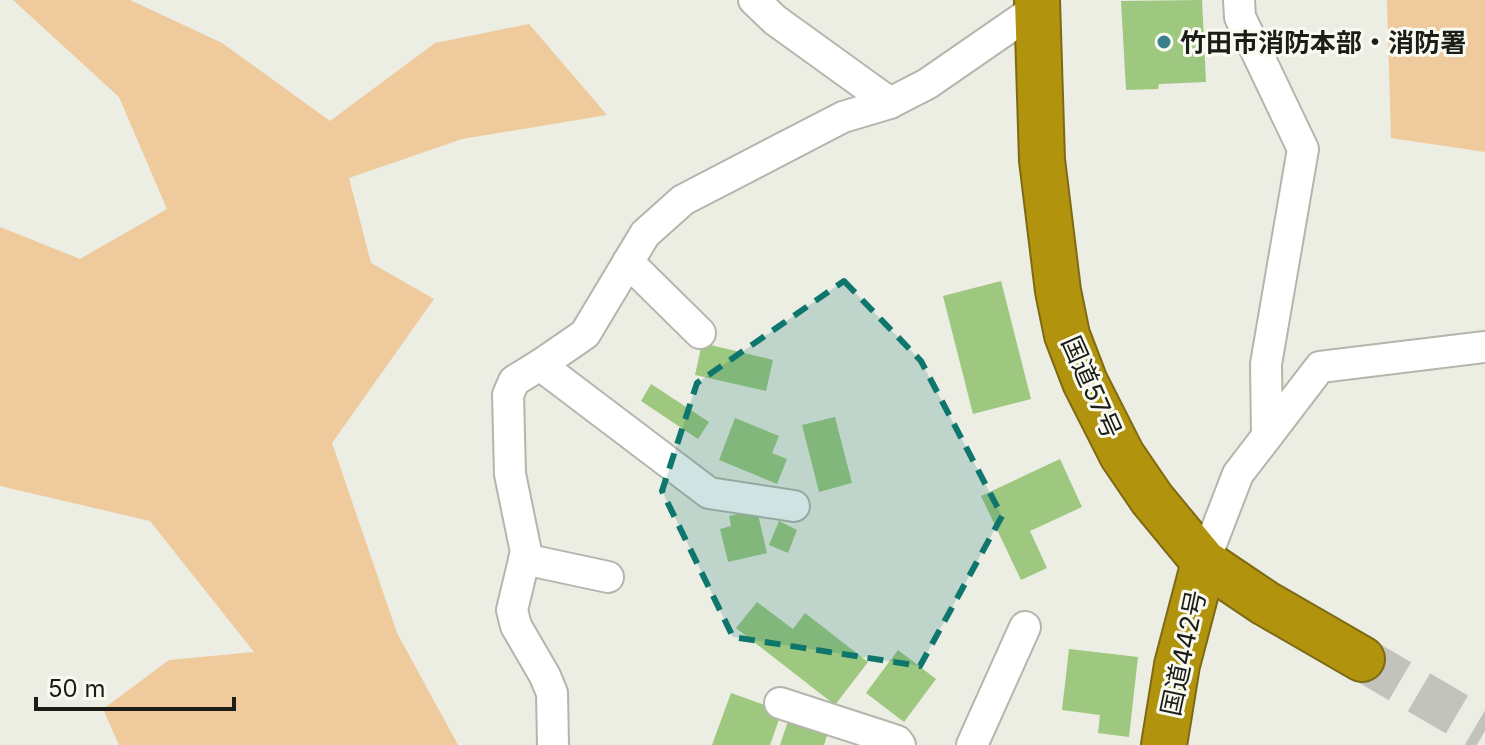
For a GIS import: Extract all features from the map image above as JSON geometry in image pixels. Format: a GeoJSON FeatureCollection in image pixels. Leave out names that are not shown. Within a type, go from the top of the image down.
{"type":"FeatureCollection","features":[{"type":"Feature","properties":{"kind":"highway","name":"国道57号"},"geometry":{"type":"LineString","coordinates":[[1037,4],[1042,160],[1058,291],[1067,335],[1085,382],[1122,455],[1152,499],[1204,562],[1265,603],[1362,659]]}},
{"type":"Feature","properties":{"kind":"highway","name":"国道442号"},"geometry":{"type":"LineString","coordinates":[[1164,745],[1177,665],[1204,562]]}},
{"type":"Feature","properties":{"kind":"street"},"geometry":{"type":"LineString","coordinates":[[754,0],[775,20],[890,103]]}},
{"type":"Feature","properties":{"kind":"street"},"geometry":{"type":"LineString","coordinates":[[1239,0],[1240,17],[1303,149],[1266,364],[1267,436]]}},
{"type":"Feature","properties":{"kind":"street"},"geometry":{"type":"LineString","coordinates":[[553,745],[552,693],[516,626],[512,610],[526,552],[510,474],[508,395],[514,381],[585,334],[645,234],[683,200],[843,117],[890,103],[927,84],[1037,4]]}},
{"type":"Feature","properties":{"kind":"street"},"geometry":{"type":"LineString","coordinates":[[628,262],[700,333]]}},
{"type":"Feature","properties":{"kind":"street"},"geometry":{"type":"LineString","coordinates":[[1204,562],[1238,474],[1320,367],[1485,347]]}},
{"type":"Feature","properties":{"kind":"street"},"geometry":{"type":"LineString","coordinates":[[540,365],[709,493],[794,506]]}},
{"type":"Feature","properties":{"kind":"street"},"geometry":{"type":"LineString","coordinates":[[524,559],[608,577]]}},
{"type":"Feature","properties":{"kind":"street"},"geometry":{"type":"LineString","coordinates":[[972,745],[1025,627]]}},
{"type":"Feature","properties":{"kind":"street"},"geometry":{"type":"LineString","coordinates":[[780,703],[897,741],[900,745]]}},
{"type":"Feature","properties":{"kind":"highlighted area"},"geometry":{"type":"Polygon","coordinates":[[[844,281],[921,361],[1002,516],[920,666],[733,637],[662,491],[697,383],[844,281]]]}},
{"type":"Feature","properties":{"kind":"shaded area"},"geometry":{"type":"Polygon","coordinates":[[[13,0],[130,0],[222,43],[330,121],[435,43],[529,24],[607,115],[462,139],[349,178],[371,263],[434,299],[332,443],[397,633],[458,745],[119,745],[103,709],[169,660],[254,652],[150,521],[0,486],[0,227],[80,259],[167,209],[119,97],[13,0]]]}},
{"type":"Feature","properties":{"kind":"shaded area"},"geometry":{"type":"Polygon","coordinates":[[[1387,0],[1485,0],[1485,152],[1391,138],[1387,0]]]}},
{"type":"Feature","properties":{"kind":"building","name":"竹田市消防本部・消防署"},"geometry":{"type":"Polygon","coordinates":[[[1202,0],[1206,82],[1159,84],[1158,89],[1126,90],[1121,1],[1202,0]]]}},
{"type":"Feature","properties":{"kind":"building"},"geometry":{"type":"Polygon","coordinates":[[[1001,281],[1031,399],[973,414],[943,296],[1001,281]]]}},
{"type":"Feature","properties":{"kind":"building"},"geometry":{"type":"Polygon","coordinates":[[[702,343],[773,360],[766,391],[695,375],[702,343]]]}},
{"type":"Feature","properties":{"kind":"building"},"geometry":{"type":"Polygon","coordinates":[[[651,384],[709,422],[698,439],[641,401],[651,384]]]}},
{"type":"Feature","properties":{"kind":"building"},"geometry":{"type":"Polygon","coordinates":[[[835,417],[852,483],[819,492],[802,425],[835,417]]]}},
{"type":"Feature","properties":{"kind":"building"},"geometry":{"type":"Polygon","coordinates":[[[735,418],[779,436],[772,453],[787,459],[777,484],[719,460],[735,418]]]}},
{"type":"Feature","properties":{"kind":"building"},"geometry":{"type":"Polygon","coordinates":[[[1060,459],[1082,507],[1030,531],[1047,568],[1021,580],[981,496],[1060,459]]]}},
{"type":"Feature","properties":{"kind":"building"},"geometry":{"type":"Polygon","coordinates":[[[757,510],[767,553],[728,562],[720,529],[731,526],[729,516],[757,510]]]}},
{"type":"Feature","properties":{"kind":"building"},"geometry":{"type":"Polygon","coordinates":[[[779,521],[797,530],[788,553],[769,545],[779,521]]]}},
{"type":"Feature","properties":{"kind":"building"},"geometry":{"type":"Polygon","coordinates":[[[757,602],[793,629],[805,613],[868,662],[835,705],[736,628],[757,602]]]}},
{"type":"Feature","properties":{"kind":"building"},"geometry":{"type":"Polygon","coordinates":[[[1069,649],[1138,657],[1129,737],[1098,733],[1100,715],[1062,710],[1069,649]]]}},
{"type":"Feature","properties":{"kind":"building"},"geometry":{"type":"Polygon","coordinates":[[[898,650],[936,679],[904,722],[866,693],[898,650]]]}},
{"type":"Feature","properties":{"kind":"building"},"geometry":{"type":"Polygon","coordinates":[[[731,693],[782,711],[770,745],[712,745],[731,693]]]}},
{"type":"Feature","properties":{"kind":"building"},"geometry":{"type":"Polygon","coordinates":[[[789,718],[828,732],[824,745],[780,745],[789,718]]]}},
{"type":"Feature","properties":{"kind":"tunnel"},"geometry":{"type":"LineString","coordinates":[[1362,659],[1485,731]]}},
{"type":"Feature","properties":{"kind":"place","name":"竹田市消防本部・消防署"},"geometry":{"type":"Point","coordinates":[1164,42]}}]}
